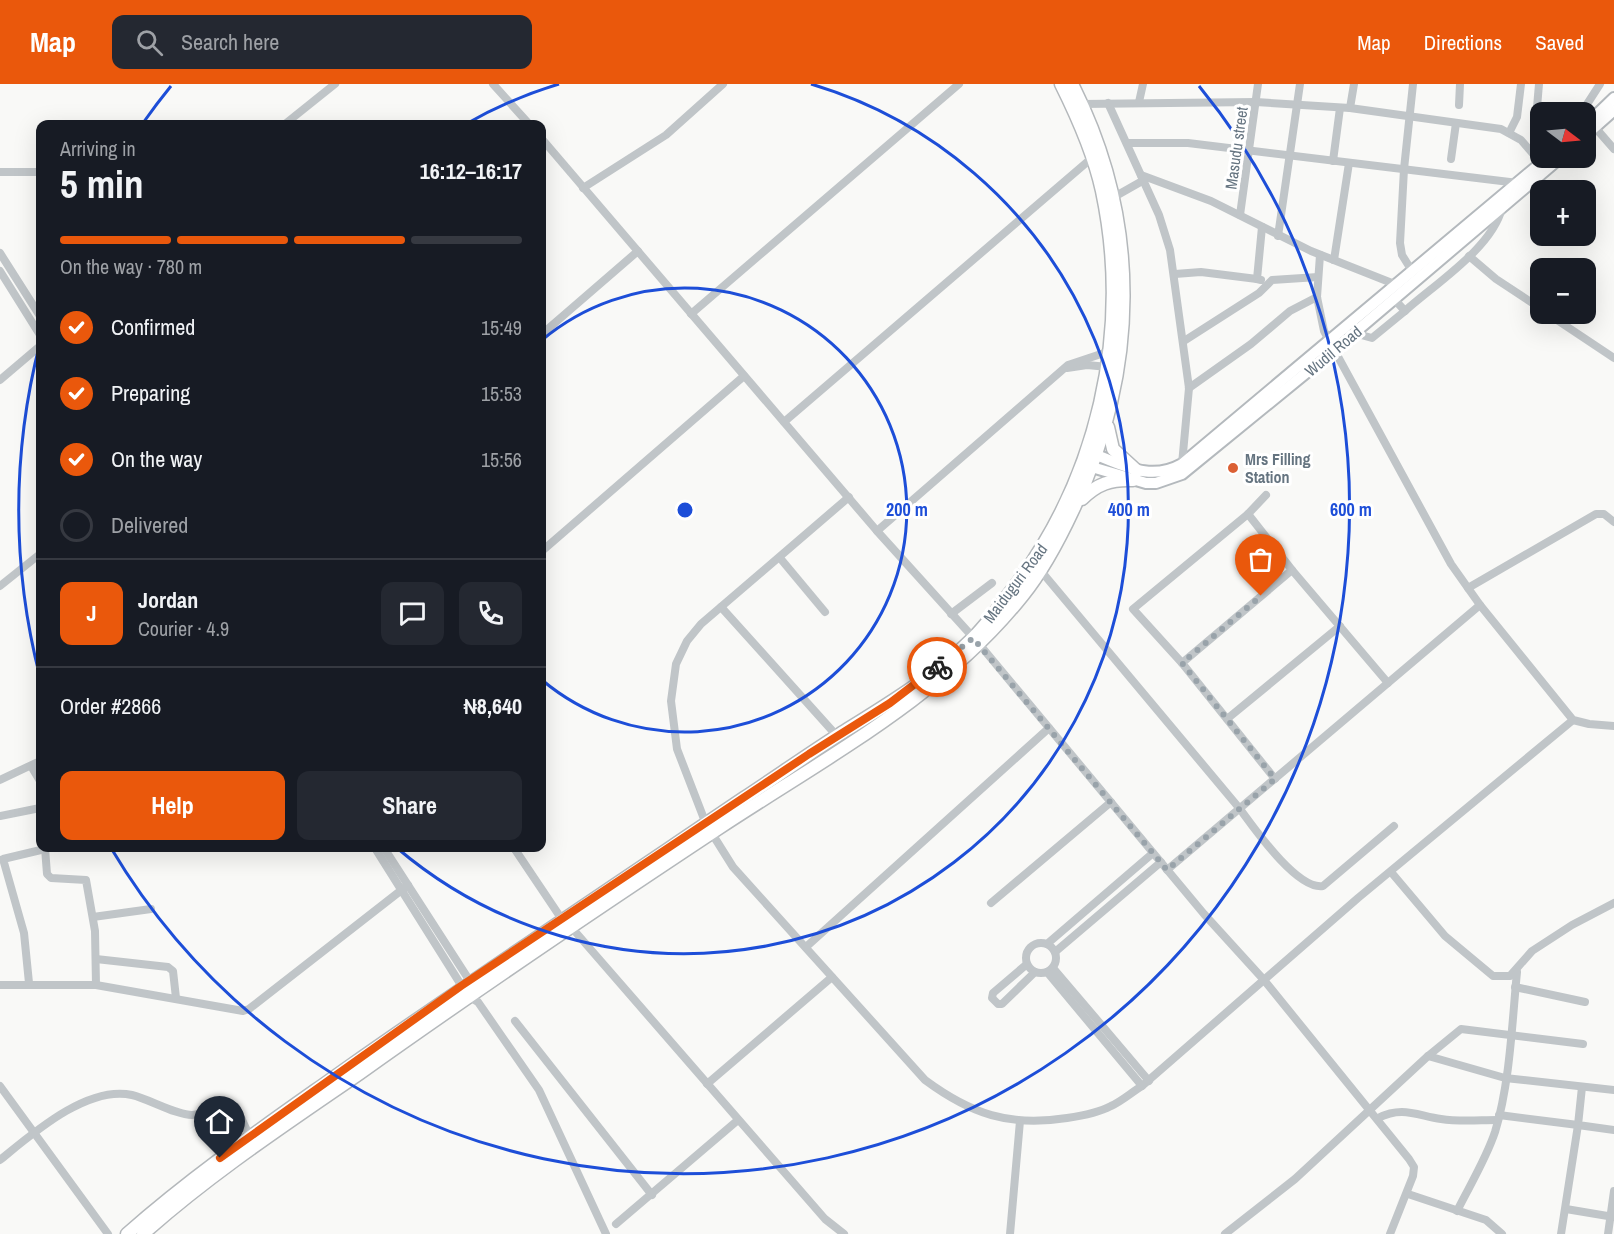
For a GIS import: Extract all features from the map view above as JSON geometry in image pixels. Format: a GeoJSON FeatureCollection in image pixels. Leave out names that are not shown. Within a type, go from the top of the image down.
{"type":"FeatureCollection","features":[{"type":"Feature","properties":{"kind":"highway","name":"Maiduguri Road"},"geometry":{"type":"LineString","coordinates":[[708,829],[902,708],[976,642],[1041,572],[1076,504],[1090,459],[1108,367],[1112,270],[1110,239],[1093,158],[1061,84]]}},
{"type":"Feature","properties":{"kind":"highway","name":"Maiduguri Road"},"geometry":{"type":"LineString","coordinates":[[127,1234],[177,1190],[250,1137],[708,829],[837,736],[890,703],[976,642],[1028,571],[1090,459],[1107,420],[1120,358],[1124,315],[1123,257],[1114,197],[1098,142],[1072,84]]}},
{"type":"Feature","properties":{"kind":"highway"},"geometry":{"type":"LineString","coordinates":[[1076,504],[1095,487],[1135,475],[1113,449],[1107,420]]}},
{"type":"Feature","properties":{"kind":"highway","name":"Maiduguri Road"},"geometry":{"type":"LineString","coordinates":[[143,1234],[209,1180],[470,991]]}},
{"type":"Feature","properties":{"kind":"main road"},"geometry":{"type":"LineString","coordinates":[[1596,115],[1614,99]]}},
{"type":"Feature","properties":{"kind":"main road"},"geometry":{"type":"LineString","coordinates":[[1596,118],[1614,110]]}},
{"type":"Feature","properties":{"kind":"main road","name":"Wudil Road"},"geometry":{"type":"LineString","coordinates":[[1090,459],[1156,483],[1182,474],[1204,452],[1332,346],[1412,271],[1535,168]]}},
{"type":"Feature","properties":{"kind":"main road","name":"Wudil Road"},"geometry":{"type":"LineString","coordinates":[[1332,346],[1354,333],[1395,300],[1548,168]]}},
{"type":"Feature","properties":{"kind":"main road","name":"Wudil Road"},"geometry":{"type":"LineString","coordinates":[[1135,475],[1154,473],[1182,464],[1204,452]]}},
{"type":"Feature","properties":{"kind":"street"},"geometry":{"type":"LineString","coordinates":[[290,120],[335,84]]}},
{"type":"Feature","properties":{"kind":"street"},"geometry":{"type":"LineString","coordinates":[[493,84],[525,120]]}},
{"type":"Feature","properties":{"kind":"street"},"geometry":{"type":"LineString","coordinates":[[583,188],[666,135],[723,84]]}},
{"type":"Feature","properties":{"kind":"street"},"geometry":{"type":"LineString","coordinates":[[691,314],[959,84]]}},
{"type":"Feature","properties":{"kind":"street"},"geometry":{"type":"LineString","coordinates":[[1139,102],[1143,84]]}},
{"type":"Feature","properties":{"kind":"street","name":"Masudu street"},"geometry":{"type":"LineString","coordinates":[[1240,215],[1258,84]]}},
{"type":"Feature","properties":{"kind":"street"},"geometry":{"type":"LineString","coordinates":[[1278,236],[1300,84]]}},
{"type":"Feature","properties":{"kind":"street"},"geometry":{"type":"LineString","coordinates":[[1350,108],[1354,84]]}},
{"type":"Feature","properties":{"kind":"street"},"geometry":{"type":"LineString","coordinates":[[1412,271],[1402,255],[1400,243],[1404,169],[1413,84]]}},
{"type":"Feature","properties":{"kind":"street"},"geometry":{"type":"LineString","coordinates":[[1459,105],[1460,84]]}},
{"type":"Feature","properties":{"kind":"street"},"geometry":{"type":"LineString","coordinates":[[1509,134],[1517,117],[1521,84]]}},
{"type":"Feature","properties":{"kind":"street"},"geometry":{"type":"LineString","coordinates":[[1537,102],[1539,84]]}},
{"type":"Feature","properties":{"kind":"street"},"geometry":{"type":"LineString","coordinates":[[1594,102],[1600,84]]}},
{"type":"Feature","properties":{"kind":"street"},"geometry":{"type":"LineString","coordinates":[[1082,104],[1256,102],[1350,108],[1487,127],[1509,134],[1530,148]]}},
{"type":"Feature","properties":{"kind":"street"},"geometry":{"type":"LineString","coordinates":[[1108,103],[1159,214],[1174,274],[1189,388],[1182,464]]}},
{"type":"Feature","properties":{"kind":"street"},"geometry":{"type":"LineString","coordinates":[[1333,161],[1340,108]]}},
{"type":"Feature","properties":{"kind":"street"},"geometry":{"type":"LineString","coordinates":[[1451,159],[1455,123]]}},
{"type":"Feature","properties":{"kind":"street"},"geometry":{"type":"LineString","coordinates":[[1596,130],[1614,149]]}},
{"type":"Feature","properties":{"kind":"street"},"geometry":{"type":"LineString","coordinates":[[1127,143],[1179,142],[1518,183]]}},
{"type":"Feature","properties":{"kind":"street"},"geometry":{"type":"LineString","coordinates":[[546,144],[876,531],[976,642],[1378,1118],[1414,1167],[1408,1194],[1390,1234]]}},
{"type":"Feature","properties":{"kind":"street"},"geometry":{"type":"LineString","coordinates":[[784,422],[1093,158]]}},
{"type":"Feature","properties":{"kind":"street"},"geometry":{"type":"LineString","coordinates":[[1334,260],[1349,163]]}},
{"type":"Feature","properties":{"kind":"street"},"geometry":{"type":"LineString","coordinates":[[0,172],[36,172]]}},
{"type":"Feature","properties":{"kind":"street"},"geometry":{"type":"LineString","coordinates":[[1114,197],[1142,177],[1164,182],[1240,215],[1320,255],[1397,285]]}},
{"type":"Feature","properties":{"kind":"street"},"geometry":{"type":"LineString","coordinates":[[1354,333],[1372,338],[1405,311],[1494,230],[1502,208]]}},
{"type":"Feature","properties":{"kind":"street"},"geometry":{"type":"LineString","coordinates":[[1257,279],[1262,227]]}},
{"type":"Feature","properties":{"kind":"street"},"geometry":{"type":"LineString","coordinates":[[546,331],[638,251]]}},
{"type":"Feature","properties":{"kind":"street"},"geometry":{"type":"LineString","coordinates":[[0,253],[36,310]]}},
{"type":"Feature","properties":{"kind":"street"},"geometry":{"type":"LineString","coordinates":[[1320,255],[1317,297],[1321,322],[1446,554],[1480,604],[1573,720],[1614,726]]}},
{"type":"Feature","properties":{"kind":"street"},"geometry":{"type":"LineString","coordinates":[[1468,256],[1496,279],[1530,301]]}},
{"type":"Feature","properties":{"kind":"street"},"geometry":{"type":"LineString","coordinates":[[1442,259],[1452,270]]}},
{"type":"Feature","properties":{"kind":"street"},"geometry":{"type":"LineString","coordinates":[[0,271],[36,329]]}},
{"type":"Feature","properties":{"kind":"street"},"geometry":{"type":"LineString","coordinates":[[1174,274],[1201,272],[1270,282],[1318,278]]}},
{"type":"Feature","properties":{"kind":"street"},"geometry":{"type":"LineString","coordinates":[[1184,341],[1259,293],[1270,282]]}},
{"type":"Feature","properties":{"kind":"street"},"geometry":{"type":"LineString","coordinates":[[1189,388],[1251,344],[1290,311],[1317,297]]}},
{"type":"Feature","properties":{"kind":"street"},"geometry":{"type":"LineString","coordinates":[[1395,300],[1405,311]]}},
{"type":"Feature","properties":{"kind":"street"},"geometry":{"type":"LineString","coordinates":[[1563,324],[1614,358]]}},
{"type":"Feature","properties":{"kind":"street"},"geometry":{"type":"LineString","coordinates":[[0,380],[36,349]]}},
{"type":"Feature","properties":{"kind":"street"},"geometry":{"type":"LineString","coordinates":[[876,531],[1063,369],[1080,359],[1110,351]]}},
{"type":"Feature","properties":{"kind":"street"},"geometry":{"type":"LineString","coordinates":[[1063,369],[1087,365],[1108,367]]}},
{"type":"Feature","properties":{"kind":"street"},"geometry":{"type":"LineString","coordinates":[[546,548],[744,376]]}},
{"type":"Feature","properties":{"kind":"street"},"geometry":{"type":"LineString","coordinates":[[1266,495],[1248,513],[1134,609],[1182,663],[1275,779]]}},
{"type":"Feature","properties":{"kind":"street"},"geometry":{"type":"LineString","coordinates":[[849,497],[721,606],[687,640],[676,664],[671,701],[677,749],[708,829],[733,867],[925,1080],[951,1099],[985,1114],[1020,1121],[1043,1122],[1084,1115],[1111,1106],[1145,1083],[1263,980],[1573,720]]}},
{"type":"Feature","properties":{"kind":"street"},"geometry":{"type":"LineString","coordinates":[[1248,513],[1292,570],[1388,683]]}},
{"type":"Feature","properties":{"kind":"street"},"geometry":{"type":"LineString","coordinates":[[1468,588],[1596,514],[1604,514],[1614,522]]}},
{"type":"Feature","properties":{"kind":"street"},"geometry":{"type":"LineString","coordinates":[[0,586],[36,557]]}},
{"type":"Feature","properties":{"kind":"street"},"geometry":{"type":"LineString","coordinates":[[780,558],[825,612]]}},
{"type":"Feature","properties":{"kind":"street"},"geometry":{"type":"LineString","coordinates":[[1182,663],[1292,570]]}},
{"type":"Feature","properties":{"kind":"street"},"geometry":{"type":"LineString","coordinates":[[1041,572],[1240,808],[1264,843],[1310,886],[1323,886],[1394,826]]}},
{"type":"Feature","properties":{"kind":"street"},"geometry":{"type":"LineString","coordinates":[[951,614],[992,583]]}},
{"type":"Feature","properties":{"kind":"street"},"geometry":{"type":"LineString","coordinates":[[1167,870],[1480,604]]}},
{"type":"Feature","properties":{"kind":"street"},"geometry":{"type":"LineString","coordinates":[[721,606],[837,736]]}},
{"type":"Feature","properties":{"kind":"street"},"geometry":{"type":"LineString","coordinates":[[1227,719],[1340,626]]}},
{"type":"Feature","properties":{"kind":"street"},"geometry":{"type":"LineString","coordinates":[[806,947],[1049,728]]}},
{"type":"Feature","properties":{"kind":"street"},"geometry":{"type":"LineString","coordinates":[[0,780],[36,763]]}},
{"type":"Feature","properties":{"kind":"street"},"geometry":{"type":"LineString","coordinates":[[31,766],[36,774]]}},
{"type":"Feature","properties":{"kind":"street"},"geometry":{"type":"LineString","coordinates":[[991,903],[1111,802]]}},
{"type":"Feature","properties":{"kind":"street"},"geometry":{"type":"LineString","coordinates":[[0,816],[36,809]]}},
{"type":"Feature","properties":{"kind":"street"},"geometry":{"type":"LineString","coordinates":[[29,983],[24,933],[2,859],[36,850]]}},
{"type":"Feature","properties":{"kind":"street"},"geometry":{"type":"LineString","coordinates":[[45,852],[47,874],[51,878],[86,880],[93,917],[96,985]]}},
{"type":"Feature","properties":{"kind":"street"},"geometry":{"type":"LineString","coordinates":[[378,852],[405,887]]}},
{"type":"Feature","properties":{"kind":"street"},"geometry":{"type":"LineString","coordinates":[[386,852],[405,887],[470,991],[539,1090],[606,1234]]}},
{"type":"Feature","properties":{"kind":"street"},"geometry":{"type":"LineString","coordinates":[[517,852],[567,924],[825,1219],[844,1234]]}},
{"type":"Feature","properties":{"kind":"street"},"geometry":{"type":"LineString","coordinates":[[1035,972],[1027,964],[1026,956],[1032,946],[1047,944],[1153,853]]}},
{"type":"Feature","properties":{"kind":"street"},"geometry":{"type":"LineString","coordinates":[[1050,970],[1055,952],[1161,862]]}},
{"type":"Feature","properties":{"kind":"street"},"geometry":{"type":"LineString","coordinates":[[1391,872],[1445,936],[1492,976],[1503,977],[1516,972],[1532,951],[1572,925],[1614,903]]}},
{"type":"Feature","properties":{"kind":"street"},"geometry":{"type":"LineString","coordinates":[[0,985],[29,983],[96,985],[236,1010],[249,1009],[405,887]]}},
{"type":"Feature","properties":{"kind":"street"},"geometry":{"type":"LineString","coordinates":[[93,917],[151,909]]}},
{"type":"Feature","properties":{"kind":"street"},"geometry":{"type":"LineString","coordinates":[[1083,914],[1090,922]]}},
{"type":"Feature","properties":{"kind":"street"},"geometry":{"type":"LineString","coordinates":[[1047,944],[1055,952]]}},
{"type":"Feature","properties":{"kind":"street"},"geometry":{"type":"LineString","coordinates":[[96,959],[168,967],[173,971],[176,998]]}},
{"type":"Feature","properties":{"kind":"street"},"geometry":{"type":"LineString","coordinates":[[1027,964],[993,993],[992,998],[998,1004],[1002,1004],[1035,972],[1050,970]]}},
{"type":"Feature","properties":{"kind":"street"},"geometry":{"type":"LineString","coordinates":[[1050,970],[1145,1083]]}},
{"type":"Feature","properties":{"kind":"street"},"geometry":{"type":"LineString","coordinates":[[1457,1211],[1485,1156],[1498,1118],[1511,1034],[1516,972]]}},
{"type":"Feature","properties":{"kind":"street"},"geometry":{"type":"LineString","coordinates":[[707,1084],[832,977]]}},
{"type":"Feature","properties":{"kind":"street"},"geometry":{"type":"LineString","coordinates":[[1515,987],[1585,1002]]}},
{"type":"Feature","properties":{"kind":"street"},"geometry":{"type":"LineString","coordinates":[[514,1020],[652,1195]]}},
{"type":"Feature","properties":{"kind":"street"},"geometry":{"type":"LineString","coordinates":[[1225,1234],[1295,1179],[1428,1056],[1461,1029],[1584,1044]]}},
{"type":"Feature","properties":{"kind":"street"},"geometry":{"type":"LineString","coordinates":[[1428,1056],[1505,1078],[1614,1090]]}},
{"type":"Feature","properties":{"kind":"street"},"geometry":{"type":"LineString","coordinates":[[0,1086],[108,1234]]}},
{"type":"Feature","properties":{"kind":"street"},"geometry":{"type":"LineString","coordinates":[[1561,1234],[1582,1087]]}},
{"type":"Feature","properties":{"kind":"street"},"geometry":{"type":"LineString","coordinates":[[0,1160],[34,1133],[74,1107],[108,1094],[123,1093],[192,1115],[225,1104],[234,1106],[250,1137]]}},
{"type":"Feature","properties":{"kind":"street"},"geometry":{"type":"LineString","coordinates":[[1378,1118],[1397,1110],[1408,1110],[1439,1118],[1498,1118],[1614,1130]]}},
{"type":"Feature","properties":{"kind":"street"},"geometry":{"type":"LineString","coordinates":[[616,1224],[738,1120]]}},
{"type":"Feature","properties":{"kind":"street"},"geometry":{"type":"LineString","coordinates":[[1010,1234],[1020,1121]]}},
{"type":"Feature","properties":{"kind":"street"},"geometry":{"type":"LineString","coordinates":[[1608,1234],[1614,1191]]}},
{"type":"Feature","properties":{"kind":"street"},"geometry":{"type":"LineString","coordinates":[[1408,1194],[1486,1220],[1502,1234]]}},
{"type":"Feature","properties":{"kind":"street"},"geometry":{"type":"LineString","coordinates":[[1566,1209],[1612,1217]]}},
{"type":"Feature","properties":{"kind":"way so far"},"geometry":{"type":"LineString","coordinates":[[937,667],[973,638],[1167,870],[1275,779],[1182,663],[1261,596]]}},
{"type":"Feature","properties":{"kind":"place","name":"Mrs Filling Station"},"geometry":{"type":"Point","coordinates":[1233,468]}},
{"type":"Feature","properties":{"kind":"route"},"geometry":{"type":"LineString","coordinates":[[220,1158],[461,986],[563,921],[809,754],[890,703],[937,667]]}}]}
